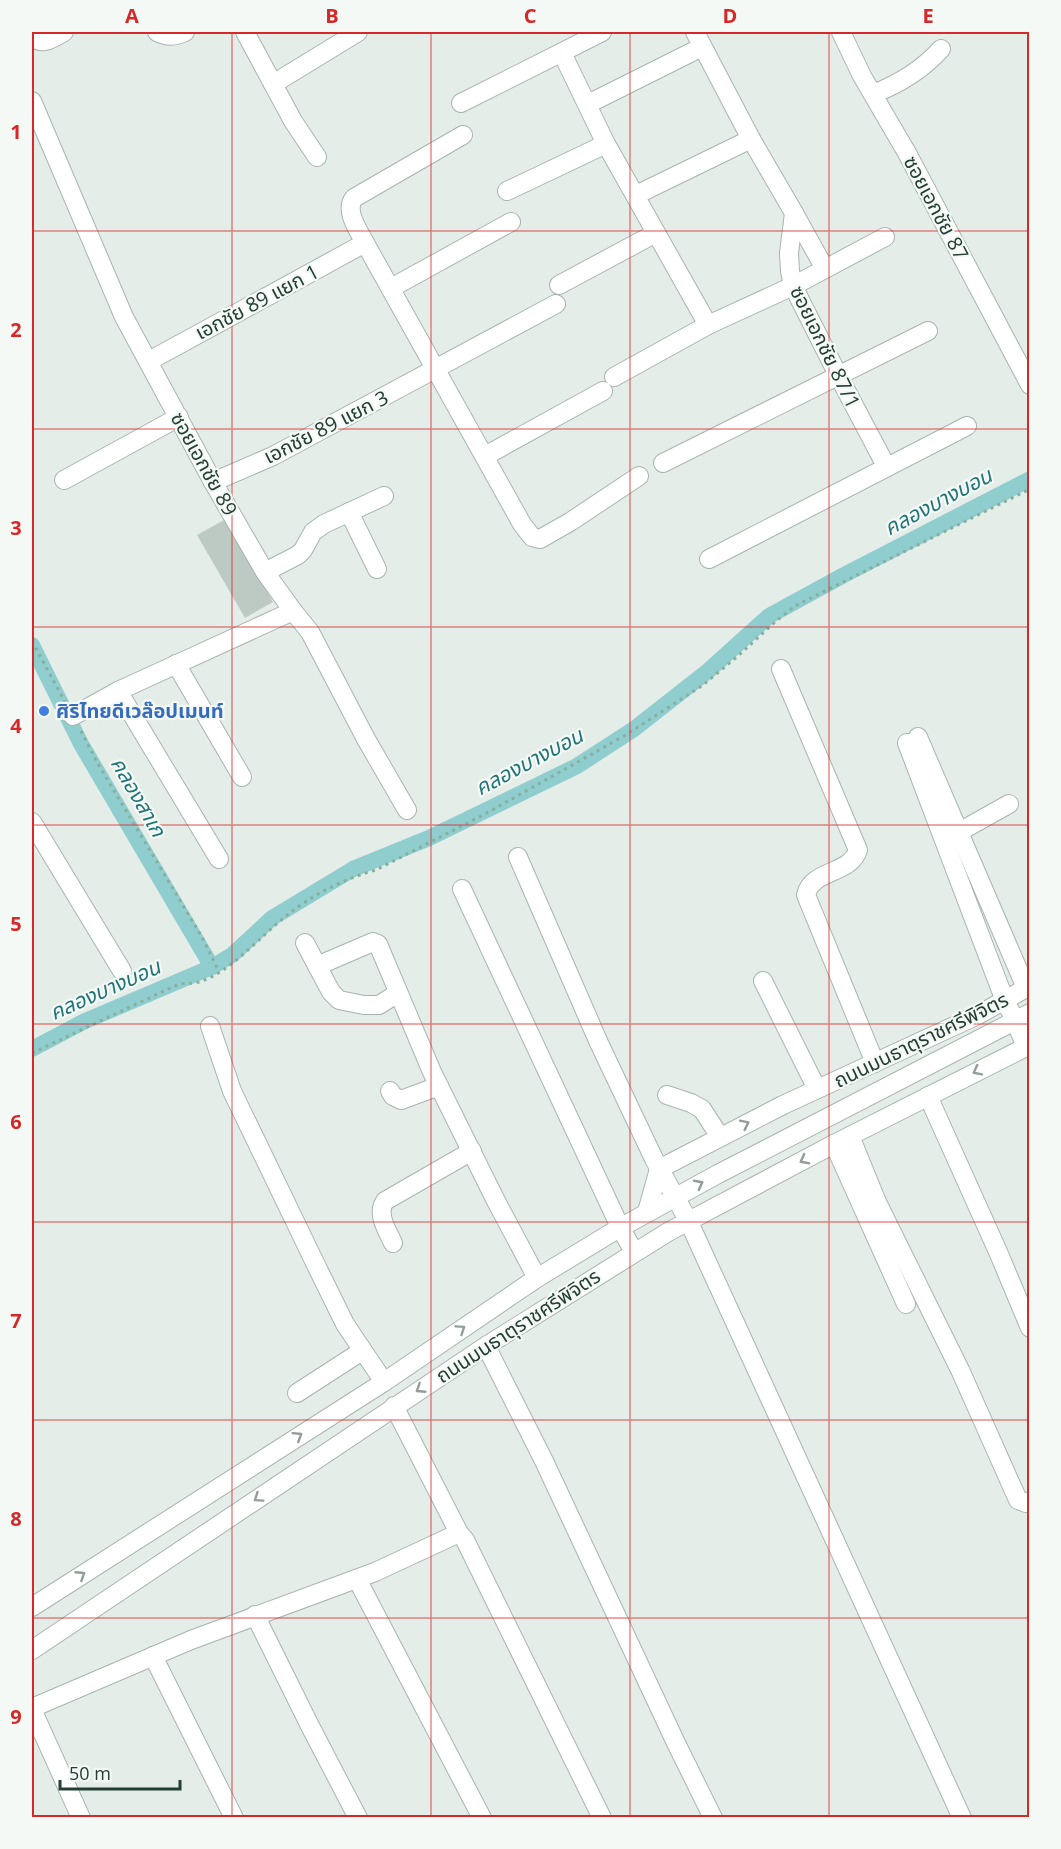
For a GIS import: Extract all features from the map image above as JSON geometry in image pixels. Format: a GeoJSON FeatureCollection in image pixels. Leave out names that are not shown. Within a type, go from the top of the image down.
{"type":"FeatureCollection","features":[{"type":"Feature","properties":{"kind":"street"},"geometry":{"type":"LineString","coordinates":[[32,33],[34,39],[40,42],[64,32]]}},
{"type":"Feature","properties":{"kind":"street"},"geometry":{"type":"LineString","coordinates":[[157,32],[166,36],[177,36],[185,32]]}},
{"type":"Feature","properties":{"kind":"street"},"geometry":{"type":"LineString","coordinates":[[245,32],[293,121],[317,157]]}},
{"type":"Feature","properties":{"kind":"street"},"geometry":{"type":"LineString","coordinates":[[273,84],[358,32]]}},
{"type":"Feature","properties":{"kind":"street"},"geometry":{"type":"LineString","coordinates":[[461,103],[602,32]]}},
{"type":"Feature","properties":{"kind":"street","name":"ซอยเอกชัย 87"},"geometry":{"type":"LineString","coordinates":[[841,32],[1029,385]]}},
{"type":"Feature","properties":{"kind":"street"},"geometry":{"type":"LineString","coordinates":[[588,104],[698,39],[751,139],[825,268]]}},
{"type":"Feature","properties":{"kind":"street"},"geometry":{"type":"LineString","coordinates":[[873,94],[906,80],[941,49]]}},
{"type":"Feature","properties":{"kind":"street"},"geometry":{"type":"LineString","coordinates":[[562,53],[606,144],[708,325]]}},
{"type":"Feature","properties":{"kind":"street","name":"ซอยเอกชัย 89"},"geometry":{"type":"LineString","coordinates":[[32,100],[113,294],[148,361],[213,482],[265,572],[310,632],[366,739],[407,810]]}},
{"type":"Feature","properties":{"kind":"street"},"geometry":{"type":"LineString","coordinates":[[463,135],[354,198],[351,203],[352,216],[365,243],[522,524],[532,537],[538,539],[570,522],[639,476]]}},
{"type":"Feature","properties":{"kind":"street"},"geometry":{"type":"LineString","coordinates":[[636,195],[751,139]]}},
{"type":"Feature","properties":{"kind":"street"},"geometry":{"type":"LineString","coordinates":[[507,191],[606,144]]}},
{"type":"Feature","properties":{"kind":"street","name":"ซอยเอกชัย 87/1"},"geometry":{"type":"LineString","coordinates":[[794,213],[789,253],[790,272],[794,286],[886,466]]}},
{"type":"Feature","properties":{"kind":"street"},"geometry":{"type":"LineString","coordinates":[[391,288],[511,222]]}},
{"type":"Feature","properties":{"kind":"street"},"geometry":{"type":"LineString","coordinates":[[559,285],[656,233]]}},
{"type":"Feature","properties":{"kind":"street"},"geometry":{"type":"LineString","coordinates":[[485,456],[708,325],[794,286],[885,237]]}},
{"type":"Feature","properties":{"kind":"street","name":"เอกชัย 89 แยก 1"},"geometry":{"type":"LineString","coordinates":[[148,361],[365,243]]}},
{"type":"Feature","properties":{"kind":"street","name":"เอกชัย 89 แยก 3"},"geometry":{"type":"LineString","coordinates":[[213,482],[273,456],[556,304]]}},
{"type":"Feature","properties":{"kind":"street"},"geometry":{"type":"LineString","coordinates":[[663,463],[928,331]]}},
{"type":"Feature","properties":{"kind":"street"},"geometry":{"type":"LineString","coordinates":[[64,480],[179,417]]}},
{"type":"Feature","properties":{"kind":"street"},"geometry":{"type":"LineString","coordinates":[[709,559],[967,426]]}},
{"type":"Feature","properties":{"kind":"street"},"geometry":{"type":"LineString","coordinates":[[265,572],[298,555],[313,532],[324,524],[384,496]]}},
{"type":"Feature","properties":{"kind":"street"},"geometry":{"type":"LineString","coordinates":[[349,512],[377,569]]}},
{"type":"Feature","properties":{"kind":"street"},"geometry":{"type":"LineString","coordinates":[[73,716],[118,691],[293,611]]}},
{"type":"Feature","properties":{"kind":"street"},"geometry":{"type":"LineString","coordinates":[[176,664],[242,777]]}},
{"type":"Feature","properties":{"kind":"street"},"geometry":{"type":"LineString","coordinates":[[781,669],[858,850],[851,861],[836,871],[816,879],[808,886],[806,895],[875,1063]]}},
{"type":"Feature","properties":{"kind":"street"},"geometry":{"type":"LineString","coordinates":[[118,691],[219,859]]}},
{"type":"Feature","properties":{"kind":"street"},"geometry":{"type":"LineString","coordinates":[[1028,987],[959,832],[912,740],[1005,1001],[1022,1016],[1028,1046]]}},
{"type":"Feature","properties":{"kind":"street"},"geometry":{"type":"LineString","coordinates":[[959,832],[1009,804]]}},
{"type":"Feature","properties":{"kind":"street"},"geometry":{"type":"LineString","coordinates":[[32,822],[122,971]]}},
{"type":"Feature","properties":{"kind":"street"},"geometry":{"type":"LineString","coordinates":[[518,857],[599,1043],[658,1169],[676,1196],[688,1220],[962,1818]]}},
{"type":"Feature","properties":{"kind":"street"},"geometry":{"type":"LineString","coordinates":[[462,889],[620,1227],[634,1252]]}},
{"type":"Feature","properties":{"kind":"street"},"geometry":{"type":"LineString","coordinates":[[317,966],[376,942],[439,1086],[472,1151],[543,1274],[566,1295]]}},
{"type":"Feature","properties":{"kind":"street"},"geometry":{"type":"LineString","coordinates":[[305,943],[331,992],[339,1000],[350,1004],[379,1005],[398,993]]}},
{"type":"Feature","properties":{"kind":"street"},"geometry":{"type":"LineString","coordinates":[[763,981],[817,1089]]}},
{"type":"Feature","properties":{"kind":"street","name":"ถนนมนธาตุราชศรีพิจิตร"},"geometry":{"type":"LineString","coordinates":[[658,1169],[817,1089],[1005,1001],[1028,987]]}},
{"type":"Feature","properties":{"kind":"street","name":"ถนนมนธาตุราชศรีพิจิตร"},"geometry":{"type":"LineString","coordinates":[[32,1606],[384,1382],[543,1274],[620,1227],[1022,1016]]}},
{"type":"Feature","properties":{"kind":"street"},"geometry":{"type":"LineString","coordinates":[[210,1026],[232,1091],[345,1324],[384,1382]]}},
{"type":"Feature","properties":{"kind":"street","name":"ถนนมนธาตุราชศรีพิจิตร"},"geometry":{"type":"LineString","coordinates":[[32,1650],[394,1406],[634,1252],[688,1220],[1028,1046]]}},
{"type":"Feature","properties":{"kind":"street"},"geometry":{"type":"LineString","coordinates":[[390,1091],[393,1096],[401,1100],[439,1086]]}},
{"type":"Feature","properties":{"kind":"street"},"geometry":{"type":"LineString","coordinates":[[667,1095],[702,1108],[720,1137]]}},
{"type":"Feature","properties":{"kind":"street"},"geometry":{"type":"LineString","coordinates":[[928,1096],[999,1254],[1029,1328]]}},
{"type":"Feature","properties":{"kind":"street"},"geometry":{"type":"LineString","coordinates":[[842,1140],[906,1304]]}},
{"type":"Feature","properties":{"kind":"street"},"geometry":{"type":"LineString","coordinates":[[842,1140],[877,1202],[961,1372],[1018,1500],[1026,1503],[1029,1501]]}},
{"type":"Feature","properties":{"kind":"street"},"geometry":{"type":"LineString","coordinates":[[393,1243],[381,1212],[385,1201],[472,1151]]}},
{"type":"Feature","properties":{"kind":"street"},"geometry":{"type":"LineString","coordinates":[[647,1212],[658,1169]]}},
{"type":"Feature","properties":{"kind":"street"},"geometry":{"type":"LineString","coordinates":[[486,1346],[544,1461],[713,1818]]}},
{"type":"Feature","properties":{"kind":"street"},"geometry":{"type":"LineString","coordinates":[[297,1393],[362,1351]]}},
{"type":"Feature","properties":{"kind":"street"},"geometry":{"type":"LineString","coordinates":[[394,1406],[469,1549],[602,1818]]}},
{"type":"Feature","properties":{"kind":"street"},"geometry":{"type":"LineString","coordinates":[[81,1818],[32,1709],[153,1656],[255,1615],[375,1572],[459,1533]]}},
{"type":"Feature","properties":{"kind":"street"},"geometry":{"type":"LineString","coordinates":[[357,1579],[482,1818]]}},
{"type":"Feature","properties":{"kind":"street"},"geometry":{"type":"LineString","coordinates":[[255,1615],[358,1818]]}},
{"type":"Feature","properties":{"kind":"street"},"geometry":{"type":"LineString","coordinates":[[153,1656],[234,1818]]}},
{"type":"Feature","properties":{"kind":"path"},"geometry":{"type":"LineString","coordinates":[[32,1053],[179,984],[205,980],[243,954],[286,916],[319,893],[358,875],[376,870],[485,814],[624,735],[683,698],[703,685],[795,606],[1029,489]]}},
{"type":"Feature","properties":{"kind":"path"},"geometry":{"type":"LineString","coordinates":[[32,641],[98,764],[202,937],[219,972]]}},
{"type":"Feature","properties":{"kind":"building"},"geometry":{"type":"Polygon","coordinates":[[[226,519],[273,602],[245,618],[197,535],[226,519]]]}},
{"type":"Feature","properties":{"kind":"waterway","name":"คลองบางบอน"},"geometry":{"type":"LineString","coordinates":[[32,1049],[85,1021],[212,967],[232,955],[272,918],[353,869],[429,838],[577,766],[634,729],[708,671],[769,616],[1030,479]]}},
{"type":"Feature","properties":{"kind":"waterway","name":"คลองสาเก"},"geometry":{"type":"LineString","coordinates":[[32,645],[81,744],[212,967]]}},
{"type":"Feature","properties":{"kind":"place","name":"ศิริไทยดีเวล๊อปเมนท์"},"geometry":{"type":"Point","coordinates":[44,711]}}]}
